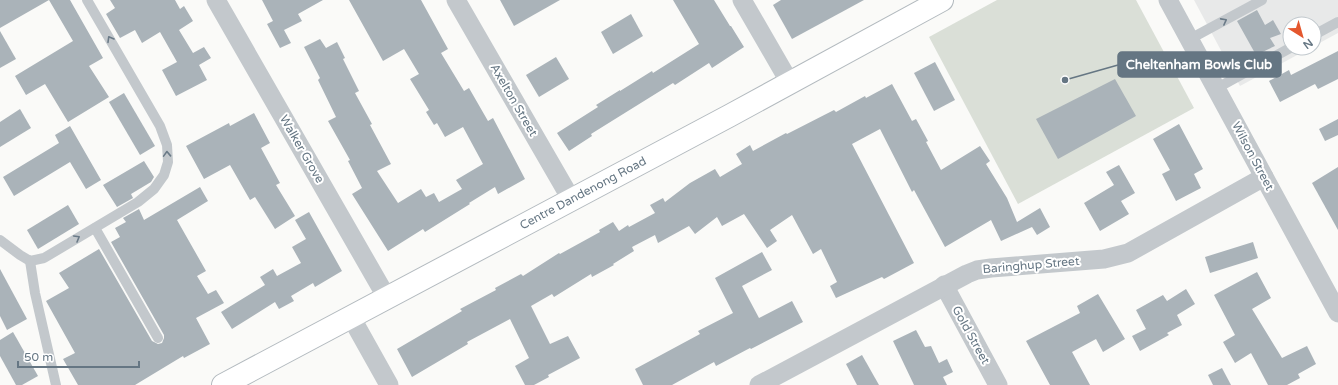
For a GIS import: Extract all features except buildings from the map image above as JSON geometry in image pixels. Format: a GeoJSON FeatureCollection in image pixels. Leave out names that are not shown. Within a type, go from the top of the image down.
{"type":"FeatureCollection","features":[{"type":"Feature","properties":{"kind":"main road","name":"Centre Dandenong Road"},"geometry":{"type":"LineString","coordinates":[[223,385],[790,83],[942,0]]}},
{"type":"Feature","properties":{"kind":"street","name":"Walker Grove"},"geometry":{"type":"LineString","coordinates":[[216,0],[387,298]]}},
{"type":"Feature","properties":{"kind":"street","name":"Axelton Street"},"geometry":{"type":"LineString","coordinates":[[456,0],[571,199]]}},
{"type":"Feature","properties":{"kind":"street"},"geometry":{"type":"LineString","coordinates":[[742,0],[790,83]]}},
{"type":"Feature","properties":{"kind":"street","name":"Wilson Street"},"geometry":{"type":"LineString","coordinates":[[1168,0],[1338,312]]}},
{"type":"Feature","properties":{"kind":"street","name":"Baringhup Street"},"geometry":{"type":"LineString","coordinates":[[760,385],[966,274],[984,269],[1104,259],[1122,254],[1264,177]]}},
{"type":"Feature","properties":{"kind":"street","name":"Gold Street"},"geometry":{"type":"LineString","coordinates":[[944,285],[998,385]]}},
{"type":"Feature","properties":{"kind":"street"},"geometry":{"type":"LineString","coordinates":[[352,317],[389,385]]}},
{"type":"Feature","properties":{"kind":"lane"},"geometry":{"type":"LineString","coordinates":[[0,240],[30,261],[44,258],[138,202],[154,189],[164,175],[168,162],[167,145],[160,126],[87,0]]}},
{"type":"Feature","properties":{"kind":"lane"},"geometry":{"type":"LineString","coordinates":[[1190,39],[1262,0]]}},
{"type":"Feature","properties":{"kind":"lane"},"geometry":{"type":"LineString","coordinates":[[1322,31],[1338,22]]}},
{"type":"Feature","properties":{"kind":"lane"},"geometry":{"type":"LineString","coordinates":[[1216,88],[1282,52]]}},
{"type":"Feature","properties":{"kind":"lane"},"geometry":{"type":"LineString","coordinates":[[95,228],[158,338]]}},
{"type":"Feature","properties":{"kind":"lane"},"geometry":{"type":"LineString","coordinates":[[30,261],[35,293],[56,385]]}},
{"type":"Feature","properties":{"kind":"shaded area"},"geometry":{"type":"Polygon","coordinates":[[[997,0],[1136,0],[1194,108],[1018,204],[929,37],[997,0]]]}},
{"type":"Feature","properties":{"kind":"shaded area"},"geometry":{"type":"Polygon","coordinates":[[[1194,0],[1338,0],[1338,33],[1322,42],[1322,16],[1282,16],[1282,56],[1295,56],[1240,86],[1194,0]]]}},
{"type":"Feature","properties":{"kind":"place","name":"Cheltenham Bowls Club"},"geometry":{"type":"Point","coordinates":[1065,80]}}]}
